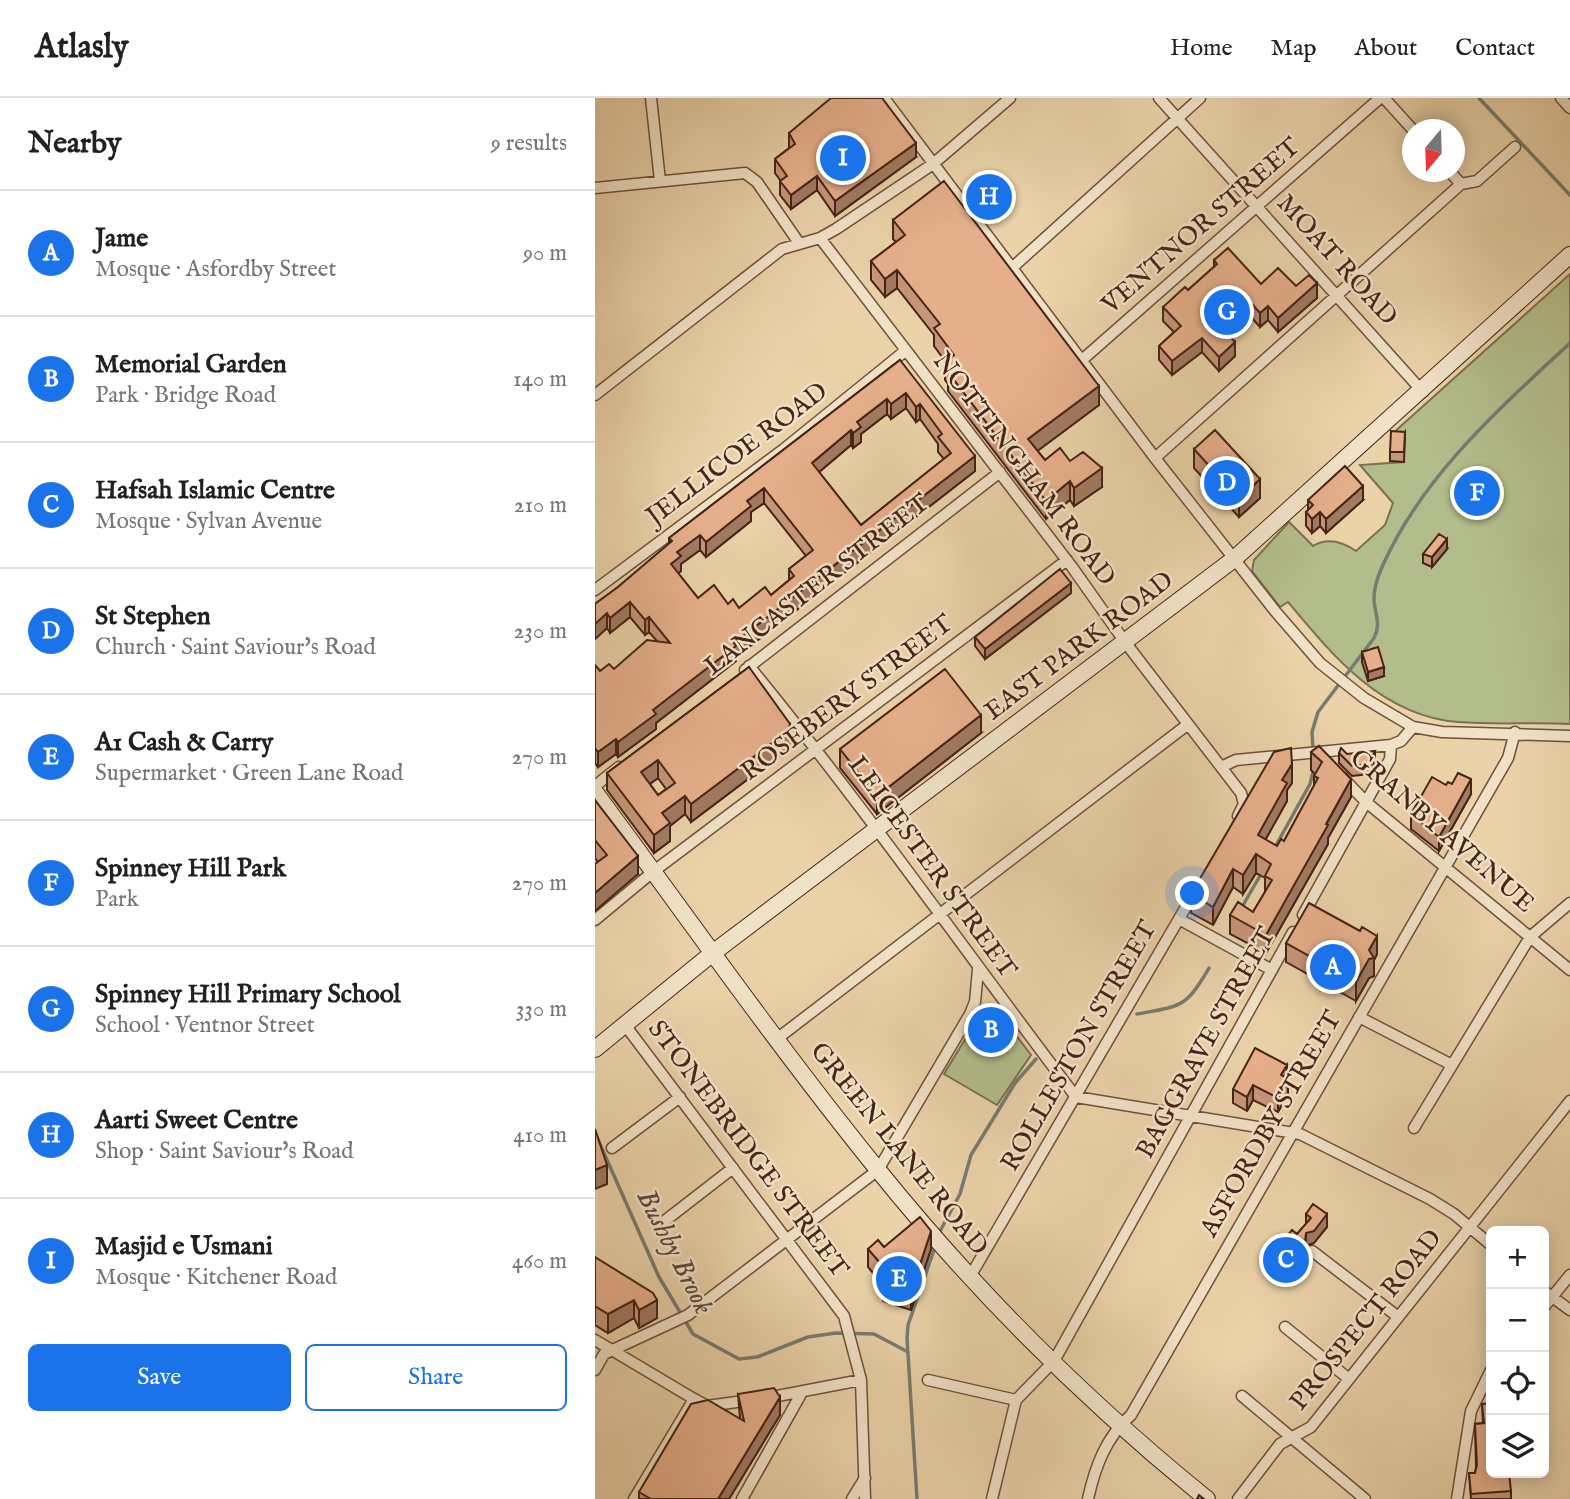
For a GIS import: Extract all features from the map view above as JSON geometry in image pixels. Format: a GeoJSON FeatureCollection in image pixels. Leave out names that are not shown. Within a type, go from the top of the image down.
{"type":"FeatureCollection","features":[{"type":"Feature","properties":{"kind":"main road","name":"EAST PARK ROAD"},"geometry":{"type":"LineString","coordinates":[[595,1049],[714,953],[1234,559],[1423,391],[1570,255]]}},
{"type":"Feature","properties":{"kind":"main road","name":"GREEN LANE ROAD"},"geometry":{"type":"LineString","coordinates":[[595,792],[878,1170],[938,1240],[1054,1361],[1203,1498]]}},
{"type":"Feature","properties":{"kind":"street"},"geometry":{"type":"LineString","coordinates":[[651,98],[660,181]]}},
{"type":"Feature","properties":{"kind":"street"},"geometry":{"type":"LineString","coordinates":[[884,98],[1155,458],[1306,649],[1335,676],[1413,727],[1442,732],[1570,736]]}},
{"type":"Feature","properties":{"kind":"street"},"geometry":{"type":"LineString","coordinates":[[595,396],[782,249],[820,239],[933,163],[1010,98]]}},
{"type":"Feature","properties":{"kind":"street","name":"MOAT ROAD"},"geometry":{"type":"LineString","coordinates":[[1159,98],[1423,391]]}},
{"type":"Feature","properties":{"kind":"street"},"geometry":{"type":"LineString","coordinates":[[1013,267],[1200,98]]}},
{"type":"Feature","properties":{"kind":"street"},"geometry":{"type":"LineString","coordinates":[[1382,98],[1402,119]]}},
{"type":"Feature","properties":{"kind":"street","name":"VENTNOR STREET"},"geometry":{"type":"LineString","coordinates":[[1082,360],[1382,98]]}},
{"type":"Feature","properties":{"kind":"street"},"geometry":{"type":"LineString","coordinates":[[1561,98],[1570,108]]}},
{"type":"Feature","properties":{"kind":"street"},"geometry":{"type":"LineString","coordinates":[[1155,458],[1461,184],[1477,181],[1515,147]]}},
{"type":"Feature","properties":{"kind":"street"},"geometry":{"type":"LineString","coordinates":[[595,188],[745,173],[757,182],[799,243]]}},
{"type":"Feature","properties":{"kind":"street","name":"NOTTINGHAM ROAD"},"geometry":{"type":"LineString","coordinates":[[820,239],[1067,560],[1125,642],[1221,767]]}},
{"type":"Feature","properties":{"kind":"street","name":"JELLICOE ROAD"},"geometry":{"type":"LineString","coordinates":[[595,590],[784,449],[905,351]]}},
{"type":"Feature","properties":{"kind":"street","name":"LANCASTER STREET"},"geometry":{"type":"LineString","coordinates":[[740,674],[1000,472]]}},
{"type":"Feature","properties":{"kind":"street","name":"ROSEBERY STREET"},"geometry":{"type":"LineString","coordinates":[[595,920],[654,871],[1067,560]]}},
{"type":"Feature","properties":{"kind":"street","name":"LEICESTER STREET"},"geometry":{"type":"LineString","coordinates":[[749,666],[817,749],[939,917],[1076,1097]]}},
{"type":"Feature","properties":{"kind":"street"},"geometry":{"type":"LineString","coordinates":[[778,1038],[1187,725]]}},
{"type":"Feature","properties":{"kind":"street"},"geometry":{"type":"LineString","coordinates":[[1229,831],[1242,809],[1244,799],[1221,767],[1236,760],[1391,745],[1401,741],[1413,727]]}},
{"type":"Feature","properties":{"kind":"street","name":"ASFORDBY STREET"},"geometry":{"type":"LineString","coordinates":[[1088,1499],[1093,1478],[1111,1435],[1132,1415],[1508,758],[1515,733]]}},
{"type":"Feature","properties":{"kind":"street","name":"BAGGRAVE STREET"},"geometry":{"type":"LineString","coordinates":[[1016,1400],[1054,1361],[1390,759],[1391,745]]}},
{"type":"Feature","properties":{"kind":"street","name":"GRANBY AVENUE"},"geometry":{"type":"LineString","coordinates":[[1313,752],[1328,762]]}},
{"type":"Feature","properties":{"kind":"street"},"geometry":{"type":"LineString","coordinates":[[595,786],[627,761]]}},
{"type":"Feature","properties":{"kind":"street","name":"GRANBY AVENUE"},"geometry":{"type":"LineString","coordinates":[[1337,772],[1366,802],[1570,970]]}},
{"type":"Feature","properties":{"kind":"street","name":"ROLLESTON STREET"},"geometry":{"type":"LineString","coordinates":[[971,1275],[1204,875]]}},
{"type":"Feature","properties":{"kind":"street"},"geometry":{"type":"LineString","coordinates":[[1414,1128],[1530,937],[1570,902]]}},
{"type":"Feature","properties":{"kind":"street"},"geometry":{"type":"LineString","coordinates":[[1179,919],[1272,970]]}},
{"type":"Feature","properties":{"kind":"street"},"geometry":{"type":"LineString","coordinates":[[595,1370],[604,1354],[683,1318],[878,1170],[970,1014],[975,1002],[978,969]]}},
{"type":"Feature","properties":{"kind":"street"},"geometry":{"type":"LineString","coordinates":[[1359,1017],[1452,1065]]}},
{"type":"Feature","properties":{"kind":"street","name":"STONEBRIDGE STREET"},"geometry":{"type":"LineString","coordinates":[[625,1025],[846,1321],[861,1380],[866,1499]]}},
{"type":"Feature","properties":{"kind":"street"},"geometry":{"type":"LineString","coordinates":[[611,1148],[680,1097]]}},
{"type":"Feature","properties":{"kind":"street"},"geometry":{"type":"LineString","coordinates":[[1076,1097],[1292,1132],[1430,1199],[1486,1241]]}},
{"type":"Feature","properties":{"kind":"street","name":"PROSPECT ROAD"},"geometry":{"type":"LineString","coordinates":[[1238,1499],[1280,1444],[1311,1427],[1570,1101]]}},
{"type":"Feature","properties":{"kind":"street"},"geometry":{"type":"LineString","coordinates":[[662,1223],[733,1168]]}},
{"type":"Feature","properties":{"kind":"street"},"geometry":{"type":"LineString","coordinates":[[1312,1251],[1397,1317]]}},
{"type":"Feature","properties":{"kind":"street"},"geometry":{"type":"LineString","coordinates":[[1549,1293],[1570,1276]]}},
{"type":"Feature","properties":{"kind":"street"},"geometry":{"type":"LineString","coordinates":[[1549,1295],[1570,1310]]}},
{"type":"Feature","properties":{"kind":"street"},"geometry":{"type":"LineString","coordinates":[[1285,1327],[1349,1379]]}},
{"type":"Feature","properties":{"kind":"street"},"geometry":{"type":"LineString","coordinates":[[595,1340],[707,1406],[801,1394],[861,1380]]}},
{"type":"Feature","properties":{"kind":"street"},"geometry":{"type":"LineString","coordinates":[[928,1380],[1016,1400],[992,1499]]}},
{"type":"Feature","properties":{"kind":"street"},"geometry":{"type":"LineString","coordinates":[[1457,1499],[1471,1411],[1486,1380]]}},
{"type":"Feature","properties":{"kind":"street"},"geometry":{"type":"LineString","coordinates":[[742,1499],[801,1394]]}},
{"type":"Feature","properties":{"kind":"street"},"geometry":{"type":"LineString","coordinates":[[1242,1396],[1365,1499]]}},
{"type":"Feature","properties":{"kind":"street"},"geometry":{"type":"LineString","coordinates":[[635,1499],[694,1399]]}},
{"type":"Feature","properties":{"kind":"street"},"geometry":{"type":"LineString","coordinates":[[852,1499],[865,1478]]}},
{"type":"Feature","properties":{"kind":"green space"},"geometry":{"type":"Polygon","coordinates":[[[1570,274],[1570,724],[1472,723],[1431,717],[1383,696],[1361,680],[1323,643],[1288,602],[1280,607],[1252,571],[1254,560],[1289,522],[1313,546],[1335,542],[1356,551],[1385,525],[1393,503],[1360,465],[1404,462],[1392,434],[1570,274]]]}},
{"type":"Feature","properties":{"kind":"green space"},"geometry":{"type":"Polygon","coordinates":[[[986,1005],[993,1005],[1031,1055],[997,1105],[944,1074],[986,1005]]]}},
{"type":"Feature","properties":{"kind":"building"},"geometry":{"type":"Polygon","coordinates":[[[831,98],[882,98],[916,143],[835,201],[817,176],[791,195],[780,181],[787,176],[775,159],[795,144],[789,133],[831,98]]]}},
{"type":"Feature","properties":{"kind":"building"},"geometry":{"type":"Polygon","coordinates":[[[944,181],[1099,386],[1028,439],[1045,460],[1060,448],[1070,461],[1083,452],[1102,468],[1074,488],[1070,481],[1046,501],[948,372],[952,370],[945,362],[954,355],[934,328],[940,324],[897,270],[885,279],[871,261],[905,235],[893,220],[944,181]]]}},
{"type":"Feature","properties":{"kind":"building"},"geometry":{"type":"Polygon","coordinates":[[[1228,248],[1261,284],[1278,268],[1296,286],[1309,275],[1317,283],[1278,318],[1268,306],[1260,313],[1251,303],[1223,329],[1235,342],[1219,357],[1202,338],[1172,361],[1159,346],[1181,326],[1163,307],[1185,287],[1188,290],[1217,264],[1214,260],[1228,248]]]}},
{"type":"Feature","properties":{"kind":"building"},"geometry":{"type":"Polygon","coordinates":[[[900,360],[975,456],[734,643],[736,646],[653,710],[656,714],[618,742],[616,739],[598,752],[595,748],[595,665],[600,671],[609,664],[614,669],[647,640],[670,643],[649,617],[645,620],[630,602],[610,618],[607,613],[595,624],[595,604],[672,541],[669,538],[900,360]],[[906,393],[891,404],[887,399],[857,422],[861,427],[853,433],[851,430],[812,463],[861,525],[951,453],[938,437],[942,434],[920,404],[916,407],[906,393]],[[764,488],[747,501],[751,506],[706,542],[700,535],[677,552],[681,556],[671,564],[698,598],[714,585],[728,604],[733,599],[739,608],[765,587],[771,595],[794,576],[789,569],[813,550],[764,488]]]}},
{"type":"Feature","properties":{"kind":"building"},"geometry":{"type":"Polygon","coordinates":[[[1215,430],[1260,479],[1239,499],[1194,449],[1215,430]]]}},
{"type":"Feature","properties":{"kind":"building"},"geometry":{"type":"Polygon","coordinates":[[[1391,431],[1405,432],[1404,452],[1390,452],[1391,431]]]}},
{"type":"Feature","properties":{"kind":"building"},"geometry":{"type":"Polygon","coordinates":[[[1345,466],[1363,486],[1326,519],[1320,512],[1312,519],[1306,512],[1313,505],[1308,500],[1345,466]]]}},
{"type":"Feature","properties":{"kind":"building"},"geometry":{"type":"Polygon","coordinates":[[[1439,534],[1447,539],[1432,557],[1423,554],[1439,534]]]}},
{"type":"Feature","properties":{"kind":"building"},"geometry":{"type":"Polygon","coordinates":[[[1060,569],[1071,583],[985,649],[975,637],[1060,569]]]}},
{"type":"Feature","properties":{"kind":"building"},"geometry":{"type":"Polygon","coordinates":[[[1378,647],[1384,667],[1368,672],[1362,652],[1378,647]]]}},
{"type":"Feature","properties":{"kind":"building"},"geometry":{"type":"Polygon","coordinates":[[[749,667],[790,724],[788,731],[691,804],[685,796],[662,813],[670,823],[654,835],[607,773],[749,667]],[[658,760],[641,772],[658,795],[675,783],[658,760]]]}},
{"type":"Feature","properties":{"kind":"building"},"geometry":{"type":"Polygon","coordinates":[[[945,669],[981,715],[877,796],[840,749],[945,669]]]}},
{"type":"Feature","properties":{"kind":"building"},"geometry":{"type":"Polygon","coordinates":[[[1319,746],[1351,779],[1266,935],[1230,915],[1238,902],[1253,912],[1272,880],[1265,876],[1271,864],[1256,854],[1243,875],[1233,869],[1213,907],[1191,894],[1274,752],[1291,748],[1292,764],[1282,780],[1287,783],[1258,835],[1277,846],[1281,839],[1284,841],[1318,778],[1314,776],[1322,762],[1311,752],[1319,746]]]}},
{"type":"Feature","properties":{"kind":"building"},"geometry":{"type":"Polygon","coordinates":[[[1341,748],[1347,754],[1375,751],[1369,764],[1352,766],[1339,753],[1341,748]]]}},
{"type":"Feature","properties":{"kind":"building"},"geometry":{"type":"Polygon","coordinates":[[[1458,773],[1471,779],[1439,837],[1411,814],[1432,777],[1446,785],[1448,782],[1452,784],[1458,773]]]}},
{"type":"Feature","properties":{"kind":"building"},"geometry":{"type":"Polygon","coordinates":[[[595,800],[638,856],[595,893],[595,864],[607,855],[595,840],[595,800]]]}},
{"type":"Feature","properties":{"kind":"building"},"geometry":{"type":"Polygon","coordinates":[[[1309,903],[1360,931],[1362,927],[1377,936],[1369,950],[1374,958],[1369,959],[1356,982],[1286,943],[1309,903]]]}},
{"type":"Feature","properties":{"kind":"building"},"geometry":{"type":"Polygon","coordinates":[[[1255,1048],[1287,1065],[1281,1075],[1288,1079],[1278,1098],[1253,1085],[1247,1097],[1233,1089],[1255,1048]]]}},
{"type":"Feature","properties":{"kind":"building"},"geometry":{"type":"Polygon","coordinates":[[[595,1129],[607,1165],[595,1170],[595,1129]]]}},
{"type":"Feature","properties":{"kind":"building"},"geometry":{"type":"Polygon","coordinates":[[[1313,1204],[1327,1214],[1314,1231],[1306,1233],[1305,1242],[1300,1238],[1282,1260],[1274,1253],[1292,1230],[1297,1234],[1311,1218],[1306,1214],[1313,1204]]]}},
{"type":"Feature","properties":{"kind":"building"},"geometry":{"type":"Polygon","coordinates":[[[920,1217],[931,1231],[911,1292],[883,1282],[887,1271],[868,1249],[878,1240],[884,1247],[920,1217]]]}},
{"type":"Feature","properties":{"kind":"building"},"geometry":{"type":"Polygon","coordinates":[[[595,1257],[653,1293],[657,1300],[639,1310],[634,1300],[608,1314],[595,1306],[595,1257]]]}},
{"type":"Feature","properties":{"kind":"building"},"geometry":{"type":"Polygon","coordinates":[[[774,1388],[780,1397],[718,1499],[651,1499],[639,1492],[691,1404],[708,1400],[744,1421],[738,1394],[774,1388]]]}},
{"type":"Feature","properties":{"kind":"building"},"geometry":{"type":"Polygon","coordinates":[[[1482,1404],[1486,1404],[1486,1478],[1510,1478],[1511,1491],[1471,1494],[1469,1473],[1475,1473],[1477,1465],[1475,1424],[1484,1423],[1482,1404]]]}},
{"type":"Feature","properties":{"kind":"waterway"},"geometry":{"type":"LineString","coordinates":[[1479,98],[1570,195]]}},
{"type":"Feature","properties":{"kind":"waterway"},"geometry":{"type":"LineString","coordinates":[[1313,750],[1312,732],[1318,712],[1374,638],[1378,623],[1375,586],[1399,534],[1441,473],[1464,446],[1570,343]]}},
{"type":"Feature","properties":{"kind":"waterway"},"geometry":{"type":"LineString","coordinates":[[1274,849],[1310,784],[1314,768]]}},
{"type":"Feature","properties":{"kind":"waterway"},"geometry":{"type":"LineString","coordinates":[[1242,907],[1261,874]]}},
{"type":"Feature","properties":{"kind":"waterway"},"geometry":{"type":"LineString","coordinates":[[1137,1014],[1181,1003],[1194,991],[1209,968]]}},
{"type":"Feature","properties":{"kind":"waterway"},"geometry":{"type":"LineString","coordinates":[[939,1233],[960,1194],[971,1155],[1015,1083],[1036,1059]]}},
{"type":"Feature","properties":{"kind":"waterway","name":"Bushby Brook"},"geometry":{"type":"LineString","coordinates":[[595,1133],[659,1277],[693,1334],[739,1359],[757,1357],[808,1337],[836,1333],[874,1334],[908,1352]]}},
{"type":"Feature","properties":{"kind":"waterway"},"geometry":{"type":"LineString","coordinates":[[917,1499],[907,1338],[908,1325],[935,1247]]}},
{"type":"Feature","properties":{"kind":"place","name":"Masjid e Usmani"},"geometry":{"type":"Point","coordinates":[843,158]}},
{"type":"Feature","properties":{"kind":"place","name":"Aarti Sweet Centre"},"geometry":{"type":"Point","coordinates":[989,197]}},
{"type":"Feature","properties":{"kind":"place","name":"Spinney Hill Primary School"},"geometry":{"type":"Point","coordinates":[1227,312]}},
{"type":"Feature","properties":{"kind":"place","name":"St Stephen"},"geometry":{"type":"Point","coordinates":[1227,483]}},
{"type":"Feature","properties":{"kind":"place","name":"Spinney Hill Park"},"geometry":{"type":"Point","coordinates":[1477,493]}},
{"type":"Feature","properties":{"kind":"place","name":"Jame"},"geometry":{"type":"Point","coordinates":[1333,967]}},
{"type":"Feature","properties":{"kind":"place","name":"Memorial Garden"},"geometry":{"type":"Point","coordinates":[991,1030]}},
{"type":"Feature","properties":{"kind":"place","name":"Hafsah Islamic Centre"},"geometry":{"type":"Point","coordinates":[1286,1260]}},
{"type":"Feature","properties":{"kind":"place","name":"A1 Cash & Carry"},"geometry":{"type":"Point","coordinates":[899,1279]}}]}
